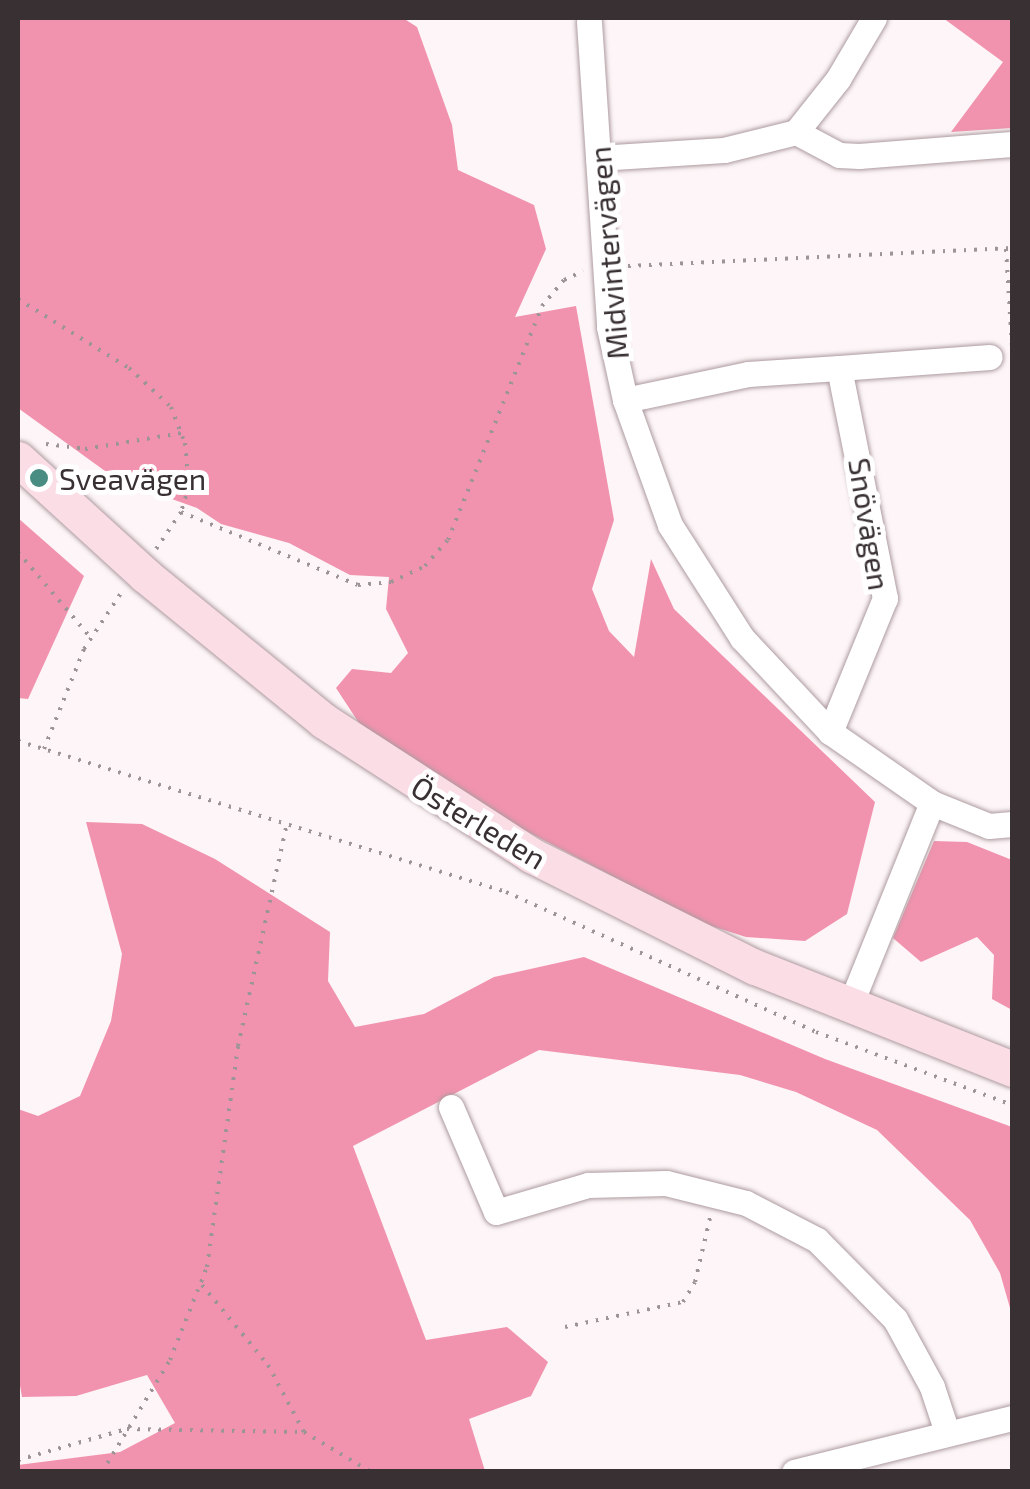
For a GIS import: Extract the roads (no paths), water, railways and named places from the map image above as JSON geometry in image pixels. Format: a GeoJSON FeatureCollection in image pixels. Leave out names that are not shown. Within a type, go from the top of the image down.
{"type":"FeatureCollection","features":[{"type":"Feature","properties":{"kind":"main road","name":"Österleden"},"geometry":{"type":"LineString","coordinates":[[28,449],[145,575],[384,764],[595,890],[849,1008],[1012,1068]]}},
{"type":"Feature","properties":{"kind":"street"},"geometry":{"type":"LineString","coordinates":[[598,158],[724,150],[796,132],[838,80],[874,18]]}},
{"type":"Feature","properties":{"kind":"street","name":"Midvintervägen"},"geometry":{"type":"LineString","coordinates":[[590,22],[604,268],[625,400],[649,477],[694,568],[772,676],[830,732],[932,803],[989,826],[1012,824]]}},
{"type":"Feature","properties":{"kind":"street"},"geometry":{"type":"LineString","coordinates":[[796,132],[839,155],[1012,144]]}},
{"type":"Feature","properties":{"kind":"street"},"geometry":{"type":"LineString","coordinates":[[625,400],[748,374],[1001,355]]}},
{"type":"Feature","properties":{"kind":"street","name":"Snövägen"},"geometry":{"type":"LineString","coordinates":[[830,732],[886,598],[839,368]]}},
{"type":"Feature","properties":{"kind":"street"},"geometry":{"type":"LineString","coordinates":[[849,1008],[932,803]]}},
{"type":"Feature","properties":{"kind":"street"},"geometry":{"type":"LineString","coordinates":[[451,1107],[496,1212],[550,1192],[626,1181],[716,1192],[818,1240],[870,1288],[916,1352],[947,1432]]}},
{"type":"Feature","properties":{"kind":"street"},"geometry":{"type":"LineString","coordinates":[[794,1472],[1012,1418]]}},
{"type":"Feature","properties":{"kind":"place","name":"Sveavägen"},"geometry":{"type":"Point","coordinates":[39,478]}}]}
